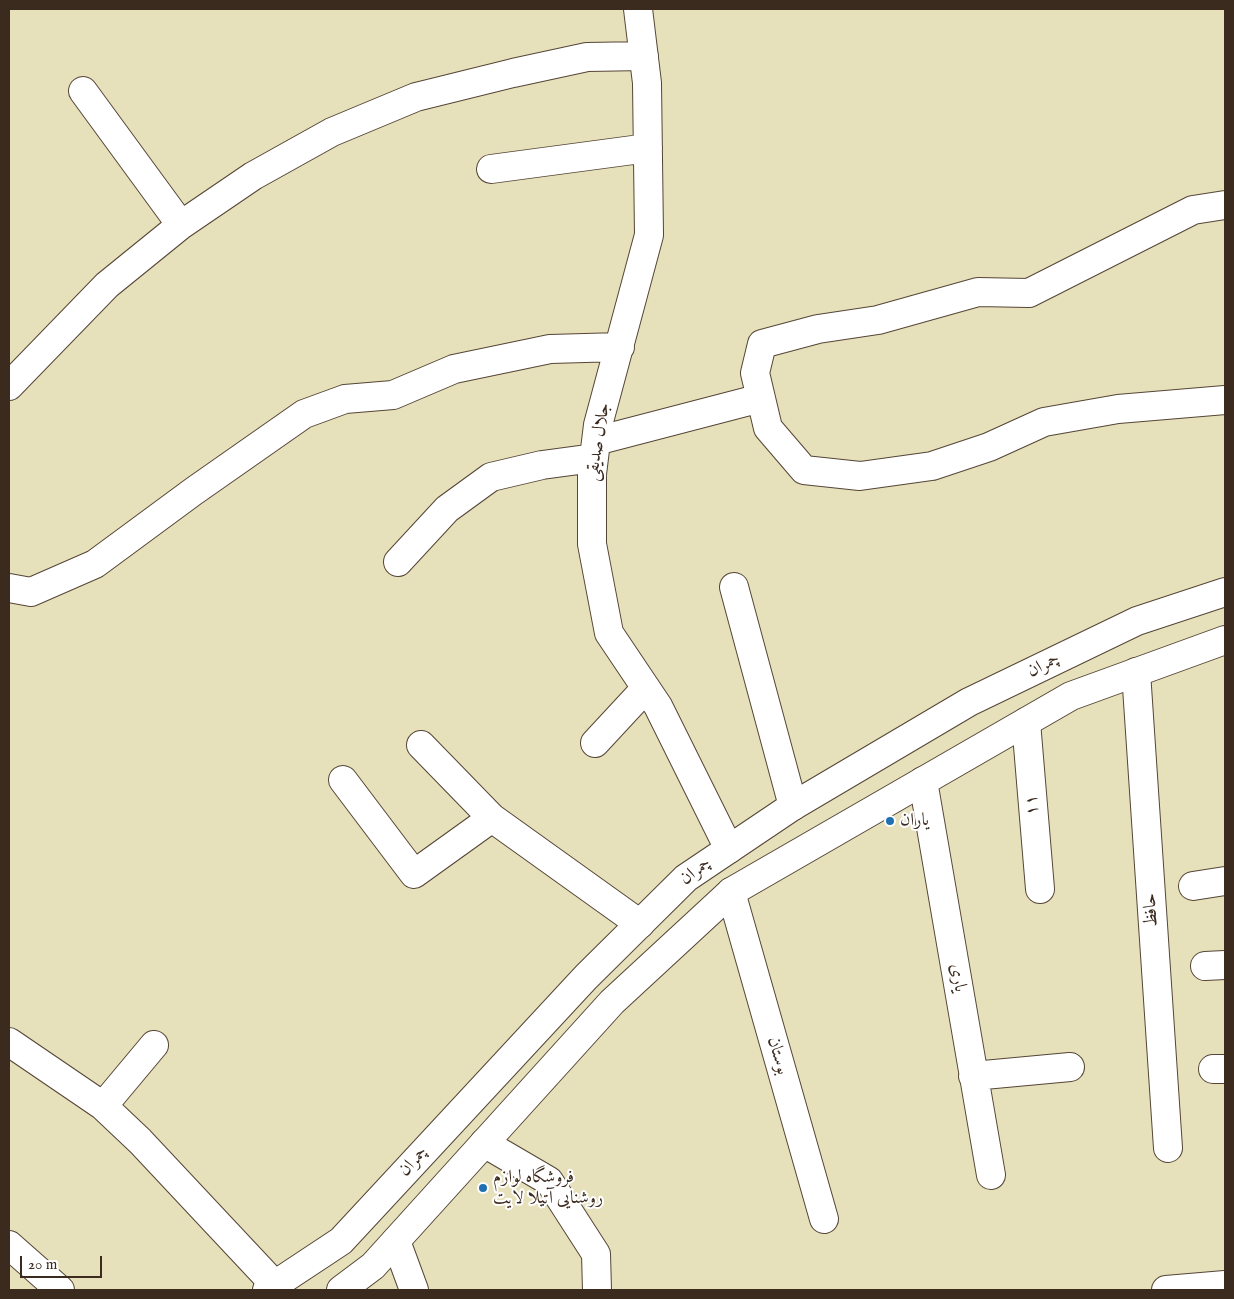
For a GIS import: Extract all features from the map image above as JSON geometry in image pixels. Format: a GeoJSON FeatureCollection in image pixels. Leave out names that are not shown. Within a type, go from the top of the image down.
{"type":"FeatureCollection","features":[{"type":"Feature","properties":{"kind":"street","name":"جلال صدیقی"},"geometry":{"type":"LineString","coordinates":[[638,9],[647,82],[649,235],[598,425],[592,474],[592,544],[609,633],[658,706],[729,849]]}},
{"type":"Feature","properties":{"kind":"street"},"geometry":{"type":"LineString","coordinates":[[9,386],[106,285],[182,225],[253,176],[332,132],[416,97],[513,73],[587,58],[644,56]]}},
{"type":"Feature","properties":{"kind":"street"},"geometry":{"type":"LineString","coordinates":[[83,90],[182,225]]}},
{"type":"Feature","properties":{"kind":"street"},"geometry":{"type":"LineString","coordinates":[[492,169],[648,148]]}},
{"type":"Feature","properties":{"kind":"street"},"geometry":{"type":"LineString","coordinates":[[1225,205],[1193,210],[1029,293],[978,292],[878,320],[818,329],[762,344],[755,373],[768,428],[804,470],[860,476],[932,466],[989,446],[1044,422],[1118,409],[1225,400]]}},
{"type":"Feature","properties":{"kind":"street"},"geometry":{"type":"LineString","coordinates":[[9,588],[31,592],[95,564],[194,490],[304,414],[345,399],[393,395],[454,369],[550,349],[620,346]]}},
{"type":"Feature","properties":{"kind":"street"},"geometry":{"type":"LineString","coordinates":[[398,562],[447,509],[491,478],[595,450],[761,398]]}},
{"type":"Feature","properties":{"kind":"street"},"geometry":{"type":"LineString","coordinates":[[734,587],[793,806]]}},
{"type":"Feature","properties":{"kind":"street","name":"چمران"},"geometry":{"type":"LineString","coordinates":[[271,1288],[341,1241],[580,984],[686,878],[793,806],[969,702],[1137,621],[1225,592]]}},
{"type":"Feature","properties":{"kind":"street"},"geometry":{"type":"LineString","coordinates":[[341,1290],[373,1266],[612,1002],[731,892],[1071,696],[1225,640]]}},
{"type":"Feature","properties":{"kind":"street","name":"حافظ"},"geometry":{"type":"LineString","coordinates":[[1136,672],[1168,1148]]}},
{"type":"Feature","properties":{"kind":"street"},"geometry":{"type":"LineString","coordinates":[[595,743],[646,688]]}},
{"type":"Feature","properties":{"kind":"street","name":"۱۱"},"geometry":{"type":"LineString","coordinates":[[1026,722],[1040,889]]}},
{"type":"Feature","properties":{"kind":"street"},"geometry":{"type":"LineString","coordinates":[[421,745],[492,818],[640,924]]}},
{"type":"Feature","properties":{"kind":"street"},"geometry":{"type":"LineString","coordinates":[[343,780],[414,874],[492,818]]}},
{"type":"Feature","properties":{"kind":"street","name":"یاری"},"geometry":{"type":"LineString","coordinates":[[923,781],[991,1175]]}},
{"type":"Feature","properties":{"kind":"street"},"geometry":{"type":"LineString","coordinates":[[1193,886],[1225,881]]}},
{"type":"Feature","properties":{"kind":"street","name":"بوستان"},"geometry":{"type":"LineString","coordinates":[[731,892],[824,1219]]}},
{"type":"Feature","properties":{"kind":"street"},"geometry":{"type":"LineString","coordinates":[[9,1042],[103,1106],[140,1141],[271,1288]]}},
{"type":"Feature","properties":{"kind":"street"},"geometry":{"type":"LineString","coordinates":[[103,1106],[154,1045]]}},
{"type":"Feature","properties":{"kind":"street"},"geometry":{"type":"LineString","coordinates":[[973,1076],[1070,1067]]}},
{"type":"Feature","properties":{"kind":"street"},"geometry":{"type":"LineString","coordinates":[[484,1144],[549,1181],[596,1254],[597,1290]]}},
{"type":"Feature","properties":{"kind":"street"},"geometry":{"type":"LineString","coordinates":[[396,1241],[414,1290]]}},
{"type":"Feature","properties":{"kind":"street"},"geometry":{"type":"LineString","coordinates":[[9,1245],[60,1290]]}},
{"type":"Feature","properties":{"kind":"street"},"geometry":{"type":"LineString","coordinates":[[1168,1290],[1225,1285]]}},
{"type":"Feature","properties":{"kind":"place","name":"یاران"},"geometry":{"type":"Point","coordinates":[890,821]}},
{"type":"Feature","properties":{"kind":"place","name":"فروشگاه لوازم روشنایی آتیلا لایت"},"geometry":{"type":"Point","coordinates":[483,1188]}}]}
